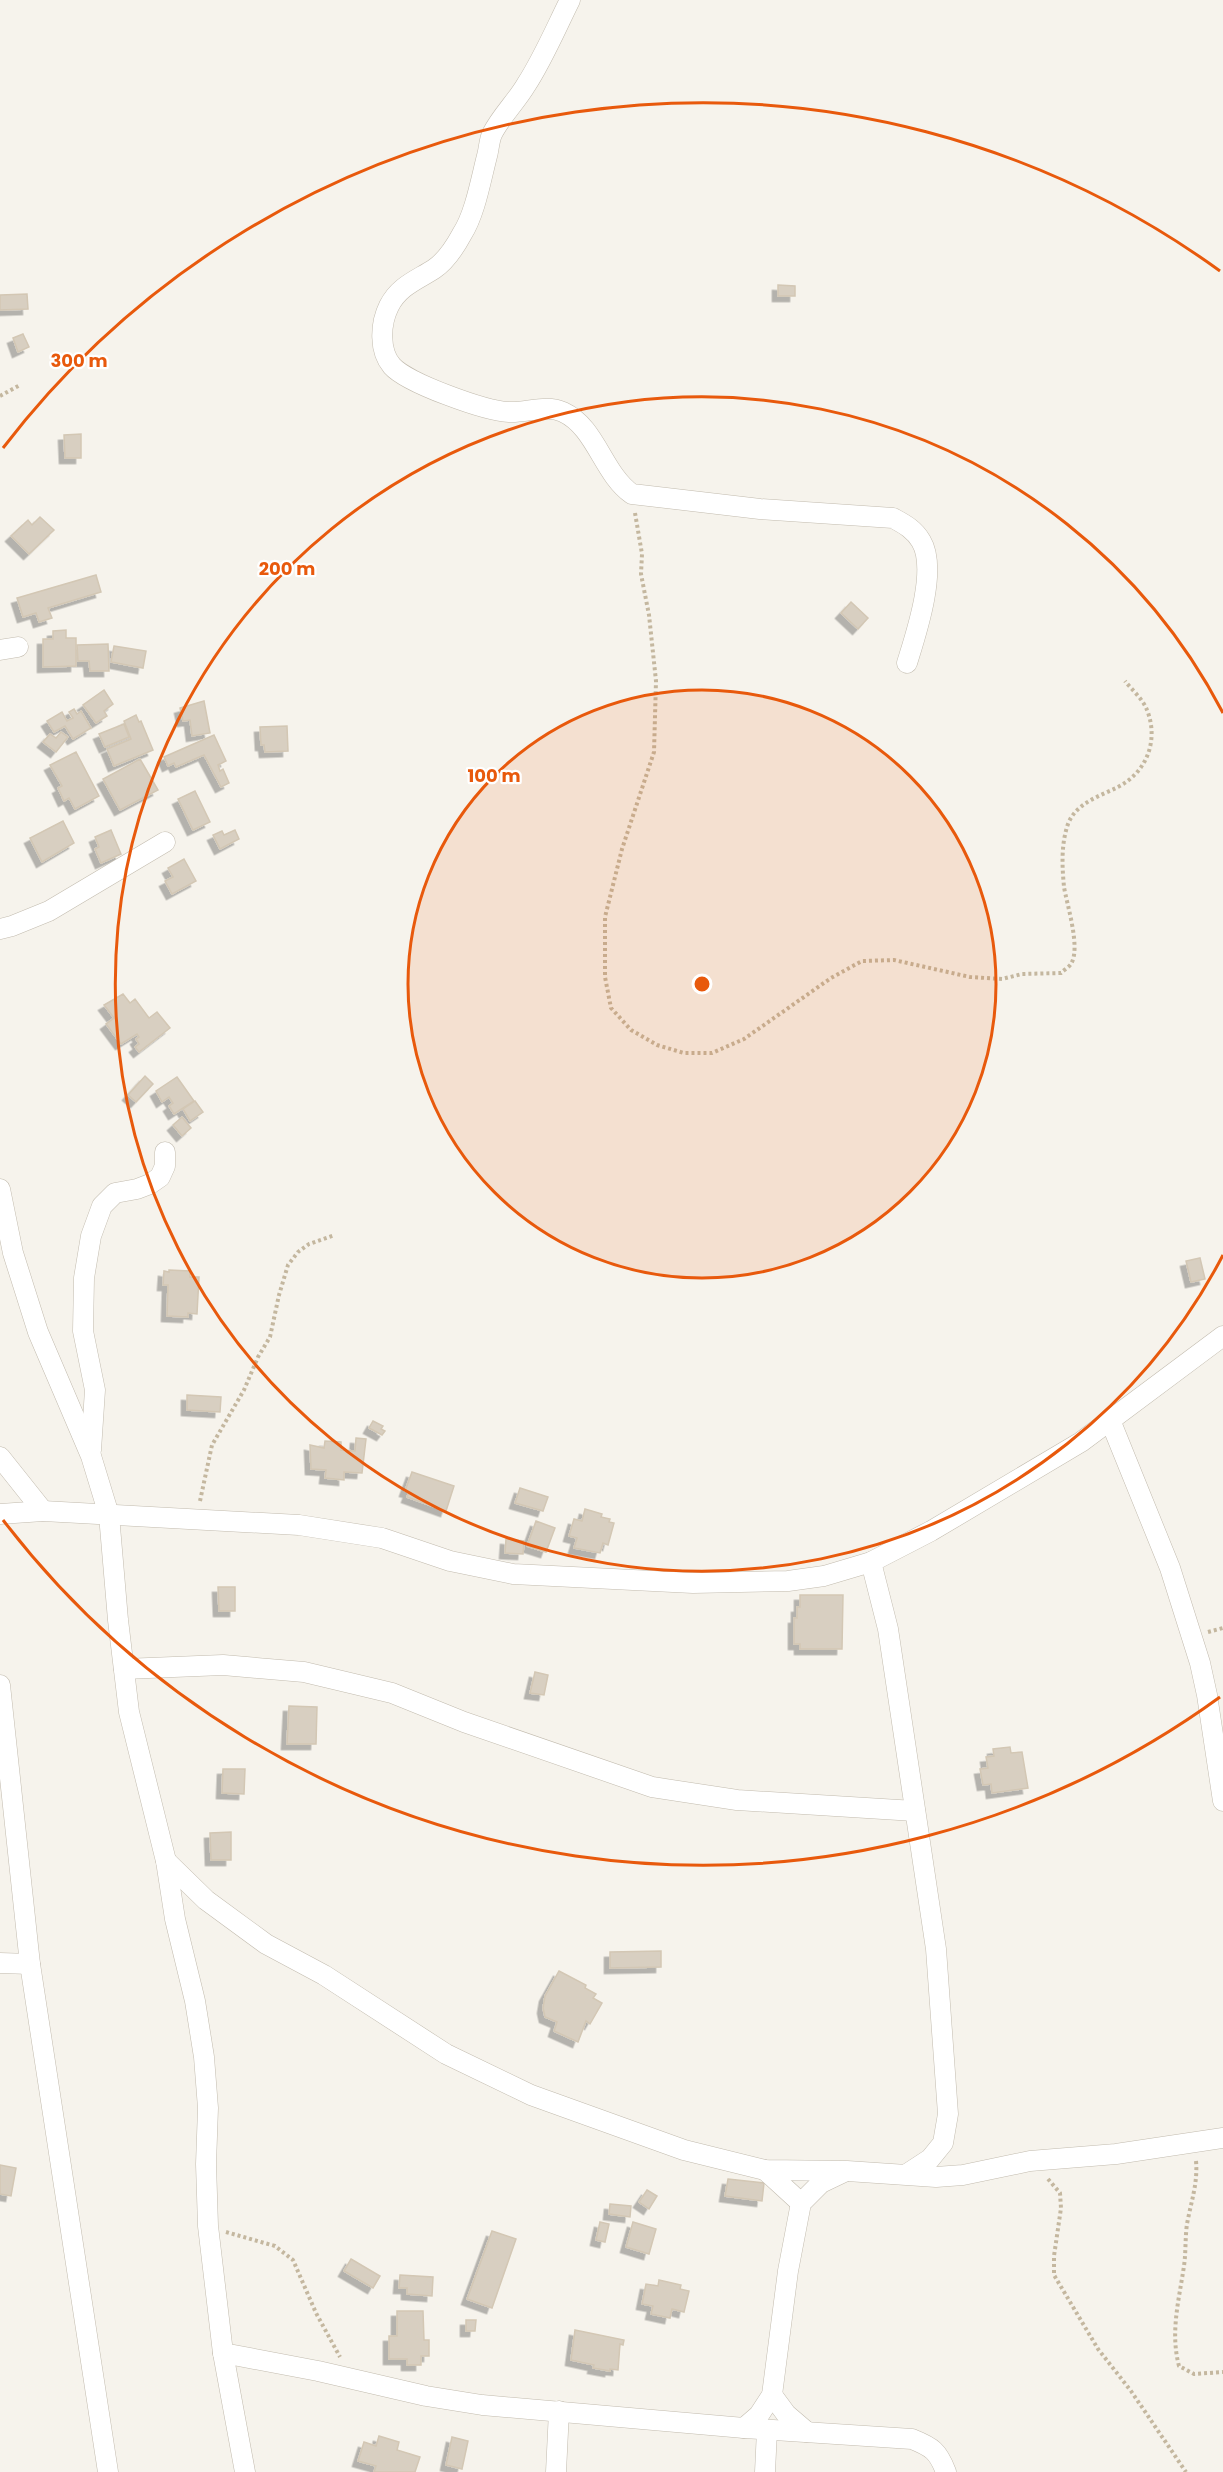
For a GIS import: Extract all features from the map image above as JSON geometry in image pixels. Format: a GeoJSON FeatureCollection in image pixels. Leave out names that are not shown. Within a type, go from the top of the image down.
{"type":"FeatureCollection","features":[{"type":"Feature","properties":{"kind":"street"},"geometry":{"type":"LineString","coordinates":[[570,0],[527,84],[492,135],[464,231],[450,253],[436,268],[399,290],[389,307],[383,324],[385,357],[408,379],[471,405],[508,412],[546,408],[573,417],[618,483],[632,494],[760,510],[893,518],[910,527],[921,541],[926,554],[926,581],[922,613],[907,663]]}},
{"type":"Feature","properties":{"kind":"street"},"geometry":{"type":"LineString","coordinates":[[0,929],[49,911],[165,842]]}},
{"type":"Feature","properties":{"kind":"street"},"geometry":{"type":"LineString","coordinates":[[91,1456],[96,1390],[83,1330],[84,1278],[91,1236],[102,1206],[115,1193],[137,1189],[160,1177],[165,1166],[165,1152]]}},
{"type":"Feature","properties":{"kind":"street"},"geometry":{"type":"LineString","coordinates":[[0,1190],[13,1253],[38,1332],[91,1456],[109,1515],[129,1712],[166,1861],[176,1920],[195,2001],[204,2057],[208,2108],[206,2164],[208,2226],[223,2353],[245,2472]]}},
{"type":"Feature","properties":{"kind":"street"},"geometry":{"type":"LineString","coordinates":[[0,1514],[43,1511],[299,1525],[382,1538],[450,1561],[513,1574],[693,1583],[788,1581],[824,1576],[871,1562],[962,1513],[1081,1442],[1223,1336]]}},
{"type":"Feature","properties":{"kind":"street"},"geometry":{"type":"LineString","coordinates":[[1110,1420],[1170,1568],[1200,1663],[1223,1801]]}},
{"type":"Feature","properties":{"kind":"street"},"geometry":{"type":"LineString","coordinates":[[0,1457],[43,1511]]}},
{"type":"Feature","properties":{"kind":"street"},"geometry":{"type":"LineString","coordinates":[[871,1562],[888,1629],[936,1949],[948,2114],[943,2143],[930,2159],[907,2174]]}},
{"type":"Feature","properties":{"kind":"street"},"geometry":{"type":"LineString","coordinates":[[124,1669],[223,1665],[304,1672],[392,1693],[464,1722],[651,1787],[737,1800],[915,1811]]}},
{"type":"Feature","properties":{"kind":"street"},"geometry":{"type":"LineString","coordinates":[[0,1685],[30,1964],[108,2472]]}},
{"type":"Feature","properties":{"kind":"street"},"geometry":{"type":"LineString","coordinates":[[166,1861],[206,1900],[266,1944],[324,1975],[446,2054],[531,2095],[684,2150],[765,2170],[847,2171],[936,2177],[963,2175],[1030,2161],[1116,2154],[1223,2138]]}},
{"type":"Feature","properties":{"kind":"street"},"geometry":{"type":"LineString","coordinates":[[0,1963],[30,1964]]}},
{"type":"Feature","properties":{"kind":"street"},"geometry":{"type":"LineString","coordinates":[[765,2170],[801,2203]]}},
{"type":"Feature","properties":{"kind":"street"},"geometry":{"type":"LineString","coordinates":[[744,2428],[759,2415],[772,2395],[788,2271],[801,2203],[821,2183],[847,2171]]}},
{"type":"Feature","properties":{"kind":"street"},"geometry":{"type":"LineString","coordinates":[[223,2353],[350,2378],[426,2396],[482,2404],[767,2430],[912,2439],[930,2446],[940,2458],[946,2472]]}},
{"type":"Feature","properties":{"kind":"street"},"geometry":{"type":"LineString","coordinates":[[772,2395],[786,2414],[807,2432]]}},
{"type":"Feature","properties":{"kind":"street"},"geometry":{"type":"LineString","coordinates":[[556,2472],[559,2411]]}},
{"type":"Feature","properties":{"kind":"street"},"geometry":{"type":"LineString","coordinates":[[765,2472],[767,2430]]}},
{"type":"Feature","properties":{"kind":"path"},"geometry":{"type":"LineString","coordinates":[[0,396],[20,385]]}},
{"type":"Feature","properties":{"kind":"path"},"geometry":{"type":"LineString","coordinates":[[632,494],[642,554],[641,574],[649,615],[656,681],[654,752],[625,839],[604,917],[604,977],[611,1008],[631,1030],[657,1045],[684,1053],[712,1053],[744,1039],[831,978],[862,961],[894,960],[970,977],[1002,979],[1022,974],[1061,973],[1072,963],[1074,950],[1064,886],[1062,849],[1069,822],[1075,811],[1095,798],[1121,786],[1141,771],[1149,752],[1152,734],[1146,708],[1125,681]]}},
{"type":"Feature","properties":{"kind":"path"},"geometry":{"type":"LineString","coordinates":[[198,1520],[203,1479],[212,1446],[244,1390],[258,1356],[270,1337],[288,1265],[298,1252],[309,1244],[335,1235]]}},
{"type":"Feature","properties":{"kind":"path"},"geometry":{"type":"LineString","coordinates":[[1188,2144],[1196,2159],[1196,2189],[1187,2225],[1174,2346],[1179,2366],[1194,2374],[1223,2372]]}},
{"type":"Feature","properties":{"kind":"path"},"geometry":{"type":"LineString","coordinates":[[1030,2161],[1060,2193],[1061,2208],[1054,2256],[1054,2275],[1098,2349],[1131,2391],[1186,2472]]}},
{"type":"Feature","properties":{"kind":"path"},"geometry":{"type":"LineString","coordinates":[[208,2226],[275,2246],[293,2260],[316,2313],[350,2378]]}},
{"type":"Feature","properties":{"kind":"building"},"geometry":{"type":"Polygon","coordinates":[[[778,285],[795,286],[795,296],[778,296],[778,285]]]}},
{"type":"Feature","properties":{"kind":"building"},"geometry":{"type":"Polygon","coordinates":[[[27,294],[28,309],[0,310],[0,295],[27,294]]]}},
{"type":"Feature","properties":{"kind":"building"},"geometry":{"type":"Polygon","coordinates":[[[23,334],[29,347],[18,352],[13,338],[23,334]]]}},
{"type":"Feature","properties":{"kind":"building"},"geometry":{"type":"Polygon","coordinates":[[[81,434],[81,458],[65,458],[64,435],[81,434]]]}},
{"type":"Feature","properties":{"kind":"building"},"geometry":{"type":"Polygon","coordinates":[[[40,517],[54,530],[29,554],[11,536],[28,520],[32,525],[40,517]]]}},
{"type":"Feature","properties":{"kind":"building"},"geometry":{"type":"Polygon","coordinates":[[[96,575],[101,592],[48,608],[52,618],[39,622],[36,613],[23,617],[17,598],[96,575]]]}},
{"type":"Feature","properties":{"kind":"building"},"geometry":{"type":"Polygon","coordinates":[[[851,602],[868,618],[858,629],[841,613],[851,602]]]}},
{"type":"Feature","properties":{"kind":"building"},"geometry":{"type":"Polygon","coordinates":[[[66,630],[66,638],[76,638],[76,666],[43,667],[43,639],[53,639],[53,631],[66,630]]]}},
{"type":"Feature","properties":{"kind":"building"},"geometry":{"type":"Polygon","coordinates":[[[108,644],[109,671],[90,671],[89,661],[78,661],[77,645],[108,644]]]}},
{"type":"Feature","properties":{"kind":"building"},"geometry":{"type":"Polygon","coordinates":[[[114,646],[146,651],[143,668],[111,662],[114,646]]]}},
{"type":"Feature","properties":{"kind":"building"},"geometry":{"type":"Polygon","coordinates":[[[104,690],[113,704],[104,711],[107,716],[96,723],[83,705],[104,690]]]}},
{"type":"Feature","properties":{"kind":"building"},"geometry":{"type":"Polygon","coordinates":[[[204,701],[210,733],[192,736],[190,720],[183,721],[180,708],[204,701]]]}},
{"type":"Feature","properties":{"kind":"building"},"geometry":{"type":"Polygon","coordinates":[[[74,709],[77,714],[81,711],[91,728],[73,739],[65,726],[54,732],[47,721],[62,712],[67,721],[73,718],[69,712],[74,709]]]}},
{"type":"Feature","properties":{"kind":"building"},"geometry":{"type":"Polygon","coordinates":[[[136,715],[139,722],[141,721],[153,750],[114,766],[107,749],[131,739],[124,721],[136,715]]]}},
{"type":"Feature","properties":{"kind":"building"},"geometry":{"type":"Polygon","coordinates":[[[124,724],[129,737],[105,747],[99,734],[124,724]]]}},
{"type":"Feature","properties":{"kind":"building"},"geometry":{"type":"Polygon","coordinates":[[[287,726],[288,751],[265,752],[264,745],[261,745],[260,727],[287,726]]]}},
{"type":"Feature","properties":{"kind":"building"},"geometry":{"type":"Polygon","coordinates":[[[61,732],[68,737],[56,752],[43,742],[50,734],[56,738],[61,732]]]}},
{"type":"Feature","properties":{"kind":"building"},"geometry":{"type":"Polygon","coordinates":[[[214,735],[226,761],[218,765],[220,771],[223,769],[229,783],[221,787],[204,755],[176,767],[174,763],[168,766],[164,757],[214,735]]]}},
{"type":"Feature","properties":{"kind":"building"},"geometry":{"type":"Polygon","coordinates":[[[76,752],[99,796],[75,809],[69,798],[64,801],[58,788],[62,786],[50,765],[76,752]]]}},
{"type":"Feature","properties":{"kind":"building"},"geometry":{"type":"Polygon","coordinates":[[[140,759],[158,790],[120,810],[103,779],[140,759]]]}},
{"type":"Feature","properties":{"kind":"building"},"geometry":{"type":"Polygon","coordinates":[[[195,791],[210,822],[193,830],[178,799],[195,791]]]}},
{"type":"Feature","properties":{"kind":"building"},"geometry":{"type":"Polygon","coordinates":[[[63,821],[74,843],[42,862],[30,838],[63,821]]]}},
{"type":"Feature","properties":{"kind":"building"},"geometry":{"type":"Polygon","coordinates":[[[111,830],[121,854],[101,863],[95,849],[99,847],[95,837],[111,830]]]}},
{"type":"Feature","properties":{"kind":"building"},"geometry":{"type":"Polygon","coordinates":[[[235,830],[239,839],[220,849],[213,835],[222,831],[224,835],[235,830]]]}},
{"type":"Feature","properties":{"kind":"building"},"geometry":{"type":"Polygon","coordinates":[[[184,859],[196,881],[172,894],[165,881],[173,877],[168,868],[184,859]]]}},
{"type":"Feature","properties":{"kind":"building"},"geometry":{"type":"Polygon","coordinates":[[[123,994],[130,1003],[135,999],[149,1018],[157,1012],[170,1028],[139,1052],[135,1047],[139,1044],[136,1039],[139,1037],[137,1034],[121,1044],[106,1024],[114,1018],[104,1005],[123,994]]]}},
{"type":"Feature","properties":{"kind":"building"},"geometry":{"type":"Polygon","coordinates":[[[145,1076],[153,1084],[136,1102],[128,1095],[145,1076]]]}},
{"type":"Feature","properties":{"kind":"building"},"geometry":{"type":"Polygon","coordinates":[[[177,1077],[194,1101],[174,1114],[169,1106],[173,1103],[169,1097],[162,1102],[156,1091],[177,1077]]]}},
{"type":"Feature","properties":{"kind":"building"},"geometry":{"type":"Polygon","coordinates":[[[195,1101],[203,1112],[190,1121],[183,1109],[195,1101]]]}},
{"type":"Feature","properties":{"kind":"building"},"geometry":{"type":"Polygon","coordinates":[[[182,1117],[191,1128],[182,1136],[173,1125],[182,1117]]]}},
{"type":"Feature","properties":{"kind":"building"},"geometry":{"type":"Polygon","coordinates":[[[1200,1258],[1205,1279],[1191,1282],[1186,1261],[1200,1258]]]}},
{"type":"Feature","properties":{"kind":"building"},"geometry":{"type":"Polygon","coordinates":[[[169,1270],[190,1271],[190,1277],[199,1277],[197,1314],[188,1313],[188,1317],[167,1316],[168,1285],[163,1285],[164,1271],[169,1272],[169,1270]]]}},
{"type":"Feature","properties":{"kind":"building"},"geometry":{"type":"Polygon","coordinates":[[[187,1395],[221,1397],[220,1412],[187,1410],[187,1395]]]}},
{"type":"Feature","properties":{"kind":"building"},"geometry":{"type":"Polygon","coordinates":[[[373,1421],[383,1426],[381,1429],[385,1431],[382,1435],[369,1428],[373,1421]]]}},
{"type":"Feature","properties":{"kind":"building"},"geometry":{"type":"Polygon","coordinates":[[[356,1438],[366,1439],[362,1473],[344,1472],[344,1480],[325,1478],[326,1470],[311,1469],[310,1445],[324,1448],[325,1441],[341,1442],[341,1450],[355,1451],[356,1438]]]}},
{"type":"Feature","properties":{"kind":"building"},"geometry":{"type":"Polygon","coordinates":[[[412,1472],[454,1486],[446,1511],[407,1497],[409,1492],[405,1491],[412,1472]]]}},
{"type":"Feature","properties":{"kind":"building"},"geometry":{"type":"Polygon","coordinates":[[[520,1488],[548,1497],[543,1511],[515,1503],[520,1488]]]}},
{"type":"Feature","properties":{"kind":"building"},"geometry":{"type":"Polygon","coordinates":[[[585,1509],[602,1514],[601,1517],[610,1519],[609,1522],[614,1523],[608,1545],[603,1543],[600,1553],[574,1548],[577,1538],[569,1536],[574,1519],[582,1521],[585,1509]]]}},
{"type":"Feature","properties":{"kind":"building"},"geometry":{"type":"Polygon","coordinates":[[[536,1521],[555,1528],[546,1552],[527,1546],[536,1521]]]}},
{"type":"Feature","properties":{"kind":"building"},"geometry":{"type":"Polygon","coordinates":[[[506,1539],[524,1541],[523,1554],[505,1553],[506,1539]]]}},
{"type":"Feature","properties":{"kind":"building"},"geometry":{"type":"Polygon","coordinates":[[[218,1587],[235,1587],[235,1611],[219,1611],[218,1587]]]}},
{"type":"Feature","properties":{"kind":"building"},"geometry":{"type":"Polygon","coordinates":[[[800,1595],[843,1595],[842,1649],[800,1649],[800,1644],[794,1644],[794,1618],[797,1618],[797,1607],[800,1607],[800,1595]]]}},
{"type":"Feature","properties":{"kind":"building"},"geometry":{"type":"Polygon","coordinates":[[[535,1672],[548,1675],[544,1695],[530,1693],[535,1672]]]}},
{"type":"Feature","properties":{"kind":"building"},"geometry":{"type":"Polygon","coordinates":[[[289,1706],[317,1707],[316,1744],[287,1744],[289,1706]]]}},
{"type":"Feature","properties":{"kind":"building"},"geometry":{"type":"Polygon","coordinates":[[[1010,1747],[1011,1753],[1022,1752],[1028,1788],[992,1793],[991,1784],[983,1785],[980,1769],[988,1768],[986,1757],[994,1756],[993,1749],[1010,1747]]]}},
{"type":"Feature","properties":{"kind":"building"},"geometry":{"type":"Polygon","coordinates":[[[223,1769],[245,1769],[244,1794],[222,1793],[223,1769]]]}},
{"type":"Feature","properties":{"kind":"building"},"geometry":{"type":"Polygon","coordinates":[[[231,1832],[231,1860],[211,1860],[210,1833],[231,1832]]]}},
{"type":"Feature","properties":{"kind":"building"},"geometry":{"type":"Polygon","coordinates":[[[661,1951],[661,1967],[610,1968],[610,1952],[661,1951]]]}},
{"type":"Feature","properties":{"kind":"building"},"geometry":{"type":"Polygon","coordinates":[[[559,1971],[586,1985],[585,1988],[596,1994],[593,1998],[602,2003],[590,2024],[586,2021],[578,2042],[554,2031],[557,2022],[545,2017],[543,2008],[545,1996],[559,1971]]]}},
{"type":"Feature","properties":{"kind":"building"},"geometry":{"type":"Polygon","coordinates":[[[0,2165],[16,2168],[11,2196],[0,2194],[0,2165]]]}},
{"type":"Feature","properties":{"kind":"building"},"geometry":{"type":"Polygon","coordinates":[[[728,2179],[764,2183],[762,2201],[725,2196],[728,2179]]]}},
{"type":"Feature","properties":{"kind":"building"},"geometry":{"type":"Polygon","coordinates":[[[647,2190],[657,2196],[649,2209],[639,2202],[647,2190]]]}},
{"type":"Feature","properties":{"kind":"building"},"geometry":{"type":"Polygon","coordinates":[[[610,2204],[631,2206],[630,2217],[609,2214],[610,2204]]]}},
{"type":"Feature","properties":{"kind":"building"},"geometry":{"type":"Polygon","coordinates":[[[600,2222],[609,2224],[605,2242],[596,2240],[600,2222]]]}},
{"type":"Feature","properties":{"kind":"building"},"geometry":{"type":"Polygon","coordinates":[[[633,2222],[656,2229],[649,2254],[626,2247],[633,2222]]]}},
{"type":"Feature","properties":{"kind":"building"},"geometry":{"type":"Polygon","coordinates":[[[492,2231],[516,2239],[492,2308],[467,2299],[492,2231]]]}},
{"type":"Feature","properties":{"kind":"building"},"geometry":{"type":"Polygon","coordinates":[[[351,2259],[380,2276],[373,2288],[344,2271],[351,2259]]]}},
{"type":"Feature","properties":{"kind":"building"},"geometry":{"type":"Polygon","coordinates":[[[400,2275],[433,2277],[432,2296],[407,2294],[407,2288],[399,2288],[400,2275]]]}},
{"type":"Feature","properties":{"kind":"building"},"geometry":{"type":"Polygon","coordinates":[[[659,2280],[681,2285],[680,2289],[689,2291],[684,2312],[672,2309],[670,2318],[651,2314],[653,2306],[642,2304],[646,2284],[658,2286],[659,2280]]]}},
{"type":"Feature","properties":{"kind":"building"},"geometry":{"type":"Polygon","coordinates":[[[397,2311],[423,2311],[424,2340],[429,2340],[429,2356],[421,2356],[421,2365],[407,2365],[407,2359],[389,2359],[389,2336],[397,2336],[397,2311]]]}},
{"type":"Feature","properties":{"kind":"building"},"geometry":{"type":"Polygon","coordinates":[[[466,2320],[476,2320],[475,2331],[466,2331],[466,2320]]]}},
{"type":"Feature","properties":{"kind":"building"},"geometry":{"type":"Polygon","coordinates":[[[575,2330],[624,2340],[623,2345],[620,2344],[618,2370],[593,2368],[594,2365],[571,2360],[575,2330]]]}},
{"type":"Feature","properties":{"kind":"building"},"geometry":{"type":"Polygon","coordinates":[[[379,2436],[399,2442],[397,2450],[420,2457],[415,2472],[374,2472],[376,2466],[358,2461],[364,2442],[376,2446],[379,2436]]]}},
{"type":"Feature","properties":{"kind":"building"},"geometry":{"type":"Polygon","coordinates":[[[452,2437],[468,2441],[462,2469],[446,2465],[452,2437]]]}}]}
